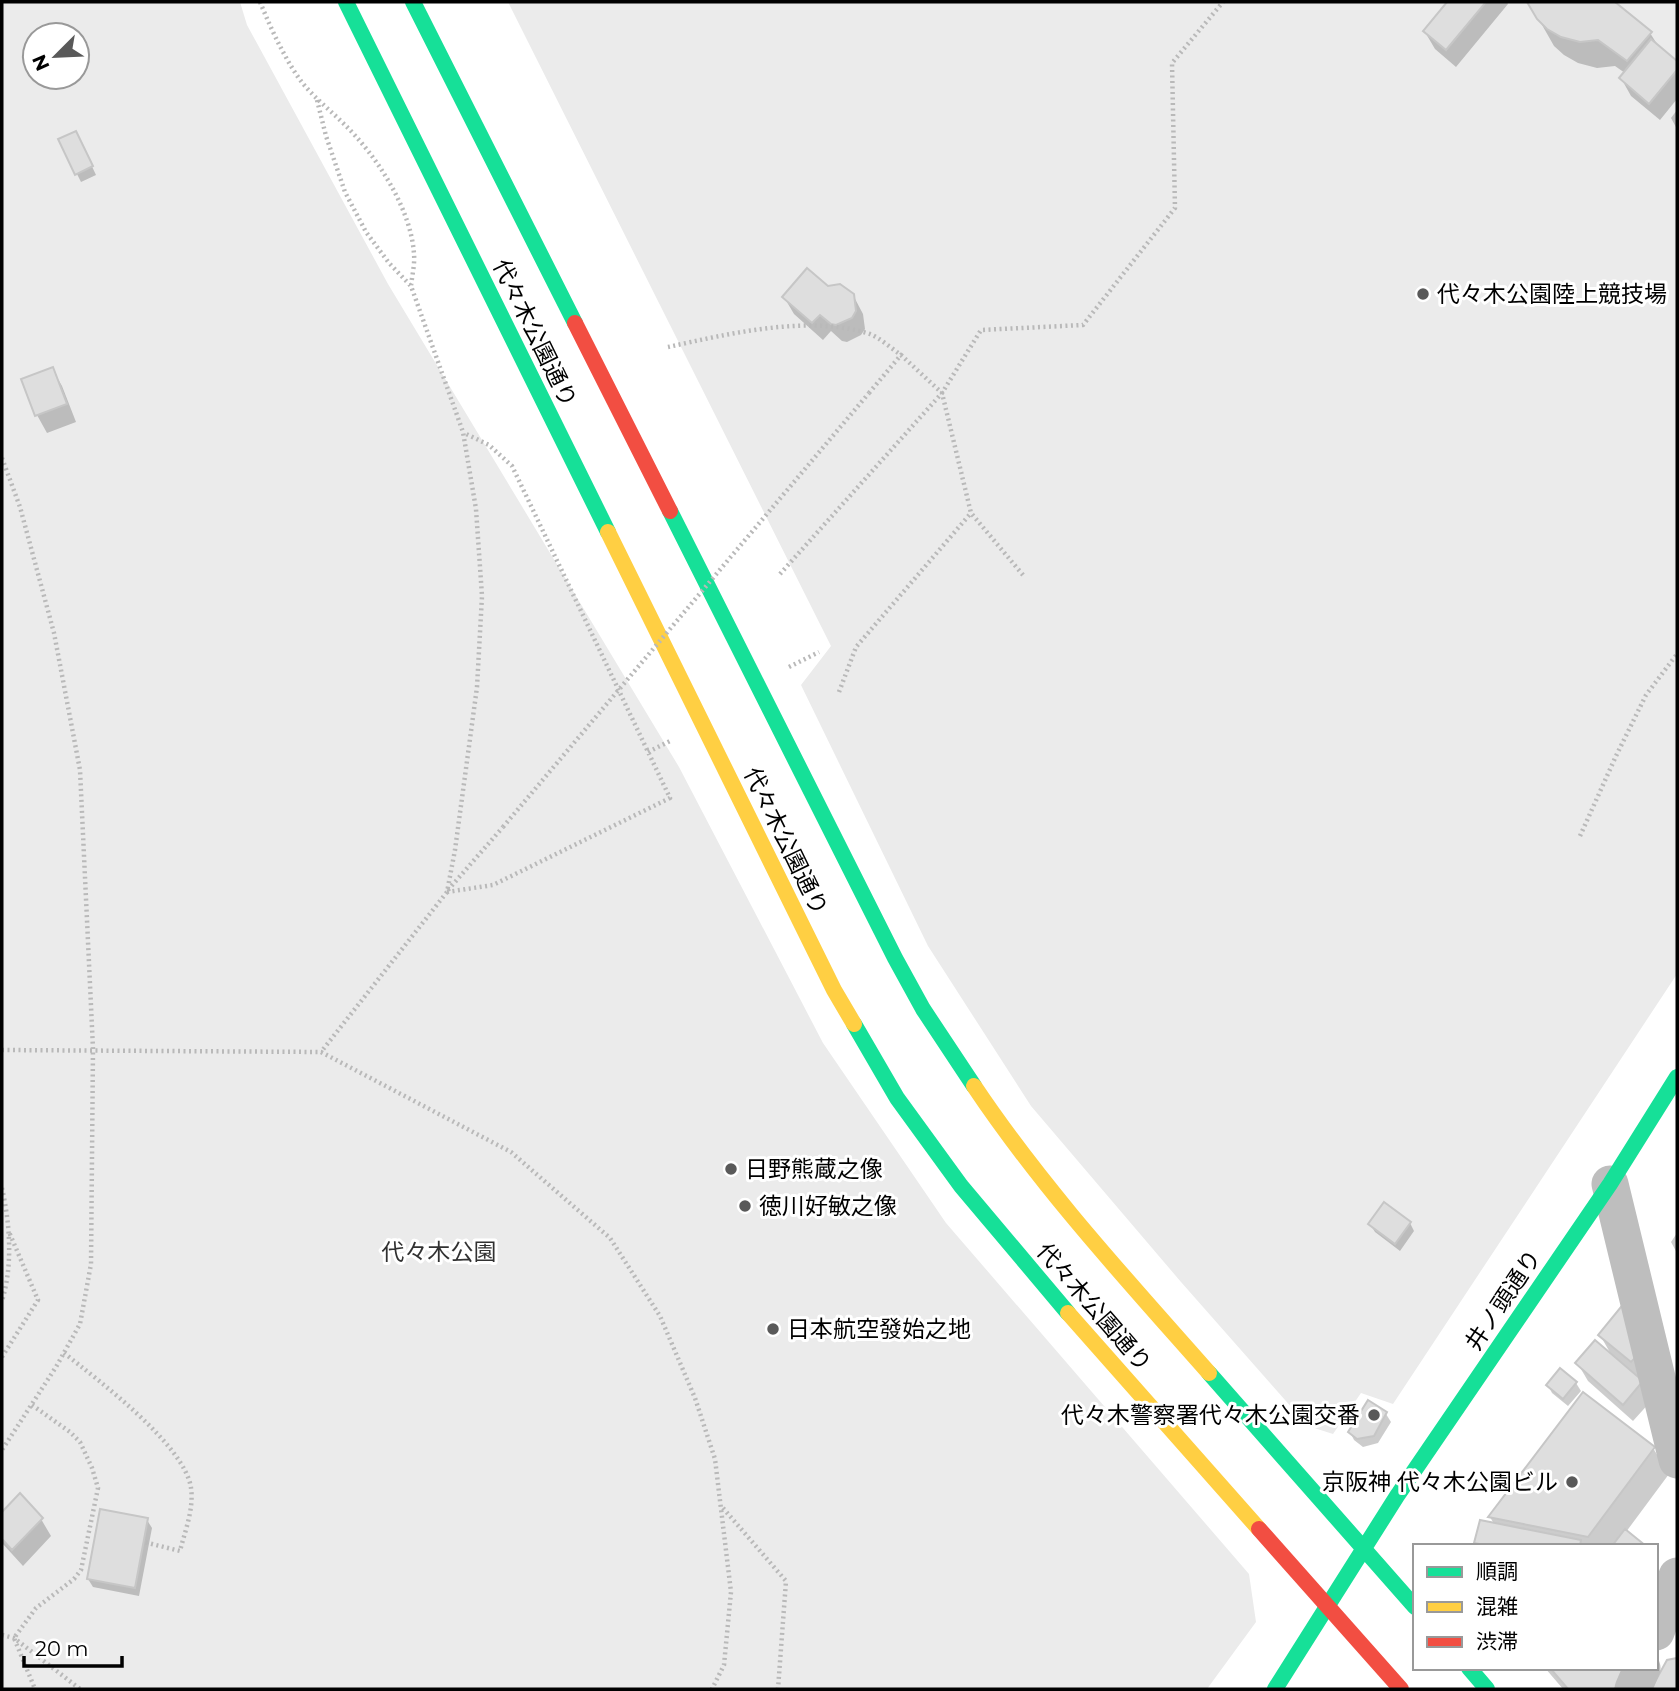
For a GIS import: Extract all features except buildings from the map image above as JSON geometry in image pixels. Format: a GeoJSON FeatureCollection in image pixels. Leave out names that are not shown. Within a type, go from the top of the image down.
{"type":"FeatureCollection","features":[{"type":"Feature","properties":{"kind":"main road","name":"代々木公園通り"},"geometry":{"type":"LineString","coordinates":[[346,2],[828,978],[869,1053],[897,1098],[961,1186],[1010,1246],[1329,1606]]}},
{"type":"Feature","properties":{"kind":"main road","name":"代々木公園通り"},"geometry":{"type":"LineString","coordinates":[[413,2],[882,933],[923,1009],[1012,1143],[1082,1229],[1364,1549]]}},
{"type":"Feature","properties":{"kind":"main road","name":"井ノ頭通り"},"geometry":{"type":"LineString","coordinates":[[1275,1689],[1397,1496],[1609,1184],[1677,1077]]}},
{"type":"Feature","properties":{"kind":"main road"},"geometry":{"type":"LineString","coordinates":[[1364,1549],[1413,1605]]}},
{"type":"Feature","properties":{"kind":"main road"},"geometry":{"type":"LineString","coordinates":[[1329,1606],[1401,1689]]}},
{"type":"Feature","properties":{"kind":"main road"},"geometry":{"type":"LineString","coordinates":[[1471,1670],[1487,1689]]}},
{"type":"Feature","properties":{"kind":"street"},"geometry":{"type":"LineString","coordinates":[[1609,1184],[1677,1460]]}},
{"type":"Feature","properties":{"kind":"street"},"geometry":{"type":"LineString","coordinates":[[1658,1627],[1677,1576]]}},
{"type":"Feature","properties":{"kind":"street"},"geometry":{"type":"LineString","coordinates":[[1633,1689],[1641,1670]]}},
{"type":"Feature","properties":{"kind":"path"},"geometry":{"type":"LineString","coordinates":[[260,2],[278,43],[296,74],[317,100],[366,146],[389,182],[408,225],[414,255],[411,286],[463,432],[476,509],[482,596],[477,687],[447,892]]}},
{"type":"Feature","properties":{"kind":"path"},"geometry":{"type":"LineString","coordinates":[[780,573],[942,393],[981,330],[1083,325],[1175,208],[1172,63],[1223,2]]}},
{"type":"Feature","properties":{"kind":"path"},"geometry":{"type":"LineString","coordinates":[[317,100],[345,192],[366,232],[388,263],[411,286]]}},
{"type":"Feature","properties":{"kind":"path"},"geometry":{"type":"LineString","coordinates":[[668,347],[787,326],[826,328],[872,335],[901,355],[942,393],[971,513],[1023,575]]}},
{"type":"Feature","properties":{"kind":"path"},"geometry":{"type":"LineString","coordinates":[[321,1052],[447,892],[901,355]]}},
{"type":"Feature","properties":{"kind":"path"},"geometry":{"type":"LineString","coordinates":[[447,892],[493,885],[670,798],[512,466],[489,445],[463,432]]}},
{"type":"Feature","properties":{"kind":"path"},"geometry":{"type":"LineString","coordinates":[[2,458],[20,507],[54,633],[80,770],[93,1049],[92,1264],[80,1324],[2,1450]]}},
{"type":"Feature","properties":{"kind":"path"},"geometry":{"type":"LineString","coordinates":[[839,692],[856,647],[971,513]]}},
{"type":"Feature","properties":{"kind":"path"},"geometry":{"type":"LineString","coordinates":[[785,669],[819,652]]}},
{"type":"Feature","properties":{"kind":"path"},"geometry":{"type":"LineString","coordinates":[[1580,836],[1646,695],[1677,654]]}},
{"type":"Feature","properties":{"kind":"path"},"geometry":{"type":"LineString","coordinates":[[648,752],[672,740]]}},
{"type":"Feature","properties":{"kind":"path"},"geometry":{"type":"LineString","coordinates":[[2,1049],[321,1052],[511,1152],[610,1238],[660,1316],[695,1398],[715,1460],[723,1508],[731,1592],[723,1665],[712,1689]]}},
{"type":"Feature","properties":{"kind":"path"},"geometry":{"type":"LineString","coordinates":[[2,1188],[9,1232],[6,1286],[2,1301]]}},
{"type":"Feature","properties":{"kind":"path"},"geometry":{"type":"LineString","coordinates":[[2,1357],[38,1300],[9,1232]]}},
{"type":"Feature","properties":{"kind":"path"},"geometry":{"type":"LineString","coordinates":[[64,1353],[124,1401],[173,1454],[188,1476],[191,1506],[180,1551],[144,1542]]}},
{"type":"Feature","properties":{"kind":"path"},"geometry":{"type":"LineString","coordinates":[[14,1638],[36,1608],[74,1579],[81,1570],[98,1488],[80,1442],[32,1405]]}},
{"type":"Feature","properties":{"kind":"path"},"geometry":{"type":"LineString","coordinates":[[723,1508],[786,1581],[778,1689]]}},
{"type":"Feature","properties":{"kind":"path"},"geometry":{"type":"LineString","coordinates":[[89,1530],[96,1532]]}},
{"type":"Feature","properties":{"kind":"path"},"geometry":{"type":"LineString","coordinates":[[2,1635],[14,1638],[79,1689]]}},
{"type":"Feature","properties":{"kind":"path"},"geometry":{"type":"LineString","coordinates":[[14,1638],[35,1689]]}},
{"type":"Feature","properties":{"kind":"green space","name":"代々木公園"},"geometry":{"type":"Polygon","coordinates":[[[2,2],[240,2],[247,25],[388,284],[679,767],[823,1043],[946,1223],[1249,1574],[1256,1622],[1207,1689],[2,1689],[2,2]]]}},
{"type":"Feature","properties":{"kind":"green space"},"geometry":{"type":"Polygon","coordinates":[[[508,2],[1677,2],[1677,974],[1393,1404],[1361,1393],[1333,1434],[1308,1426],[1031,1106],[928,946],[801,685],[831,646],[508,2]]]}},
{"type":"Feature","properties":{"kind":"traffic: fast"},"geometry":{"type":"LineString","coordinates":[[346,2],[608,532]]}},
{"type":"Feature","properties":{"kind":"traffic: fast"},"geometry":{"type":"LineString","coordinates":[[413,2],[575,323]]}},
{"type":"Feature","properties":{"kind":"traffic: fast"},"geometry":{"type":"LineString","coordinates":[[670,511],[895,958],[923,1009],[974,1086]]}},
{"type":"Feature","properties":{"kind":"traffic: fast"},"geometry":{"type":"LineString","coordinates":[[854,1024],[897,1098],[961,1186],[1068,1313]]}},
{"type":"Feature","properties":{"kind":"traffic: fast"},"geometry":{"type":"LineString","coordinates":[[1275,1689],[1397,1496],[1610,1184],[1677,1077]]}},
{"type":"Feature","properties":{"kind":"traffic: fast"},"geometry":{"type":"LineString","coordinates":[[1209,1373],[1413,1605]]}},
{"type":"Feature","properties":{"kind":"traffic: fast"},"geometry":{"type":"LineString","coordinates":[[1471,1670],[1487,1689]]}},
{"type":"Feature","properties":{"kind":"traffic: slow"},"geometry":{"type":"LineString","coordinates":[[608,532],[834,990],[854,1024]]}},
{"type":"Feature","properties":{"kind":"traffic: slow"},"geometry":{"type":"LineString","coordinates":[[974,1086],[1057,1198],[1209,1373]]}},
{"type":"Feature","properties":{"kind":"traffic: slow"},"geometry":{"type":"LineString","coordinates":[[1068,1313],[1259,1529]]}},
{"type":"Feature","properties":{"kind":"traffic: jam"},"geometry":{"type":"LineString","coordinates":[[575,323],[670,511]]}},
{"type":"Feature","properties":{"kind":"traffic: jam"},"geometry":{"type":"LineString","coordinates":[[1259,1529],[1401,1689]]}},
{"type":"Feature","properties":{"kind":"place","name":"代々木公園陸上競技場"},"geometry":{"type":"Point","coordinates":[1423,294]}},
{"type":"Feature","properties":{"kind":"place","name":"日野熊蔵之像"},"geometry":{"type":"Point","coordinates":[731,1169]}},
{"type":"Feature","properties":{"kind":"place","name":"徳川好敏之像"},"geometry":{"type":"Point","coordinates":[745,1206]}},
{"type":"Feature","properties":{"kind":"place","name":"日本航空發始之地"},"geometry":{"type":"Point","coordinates":[773,1329]}},
{"type":"Feature","properties":{"kind":"place","name":"代々木警察署代々木公園交番"},"geometry":{"type":"Point","coordinates":[1374,1415]}},
{"type":"Feature","properties":{"kind":"place","name":"京阪神 代々木公園ビル"},"geometry":{"type":"Point","coordinates":[1572,1482]}}]}
